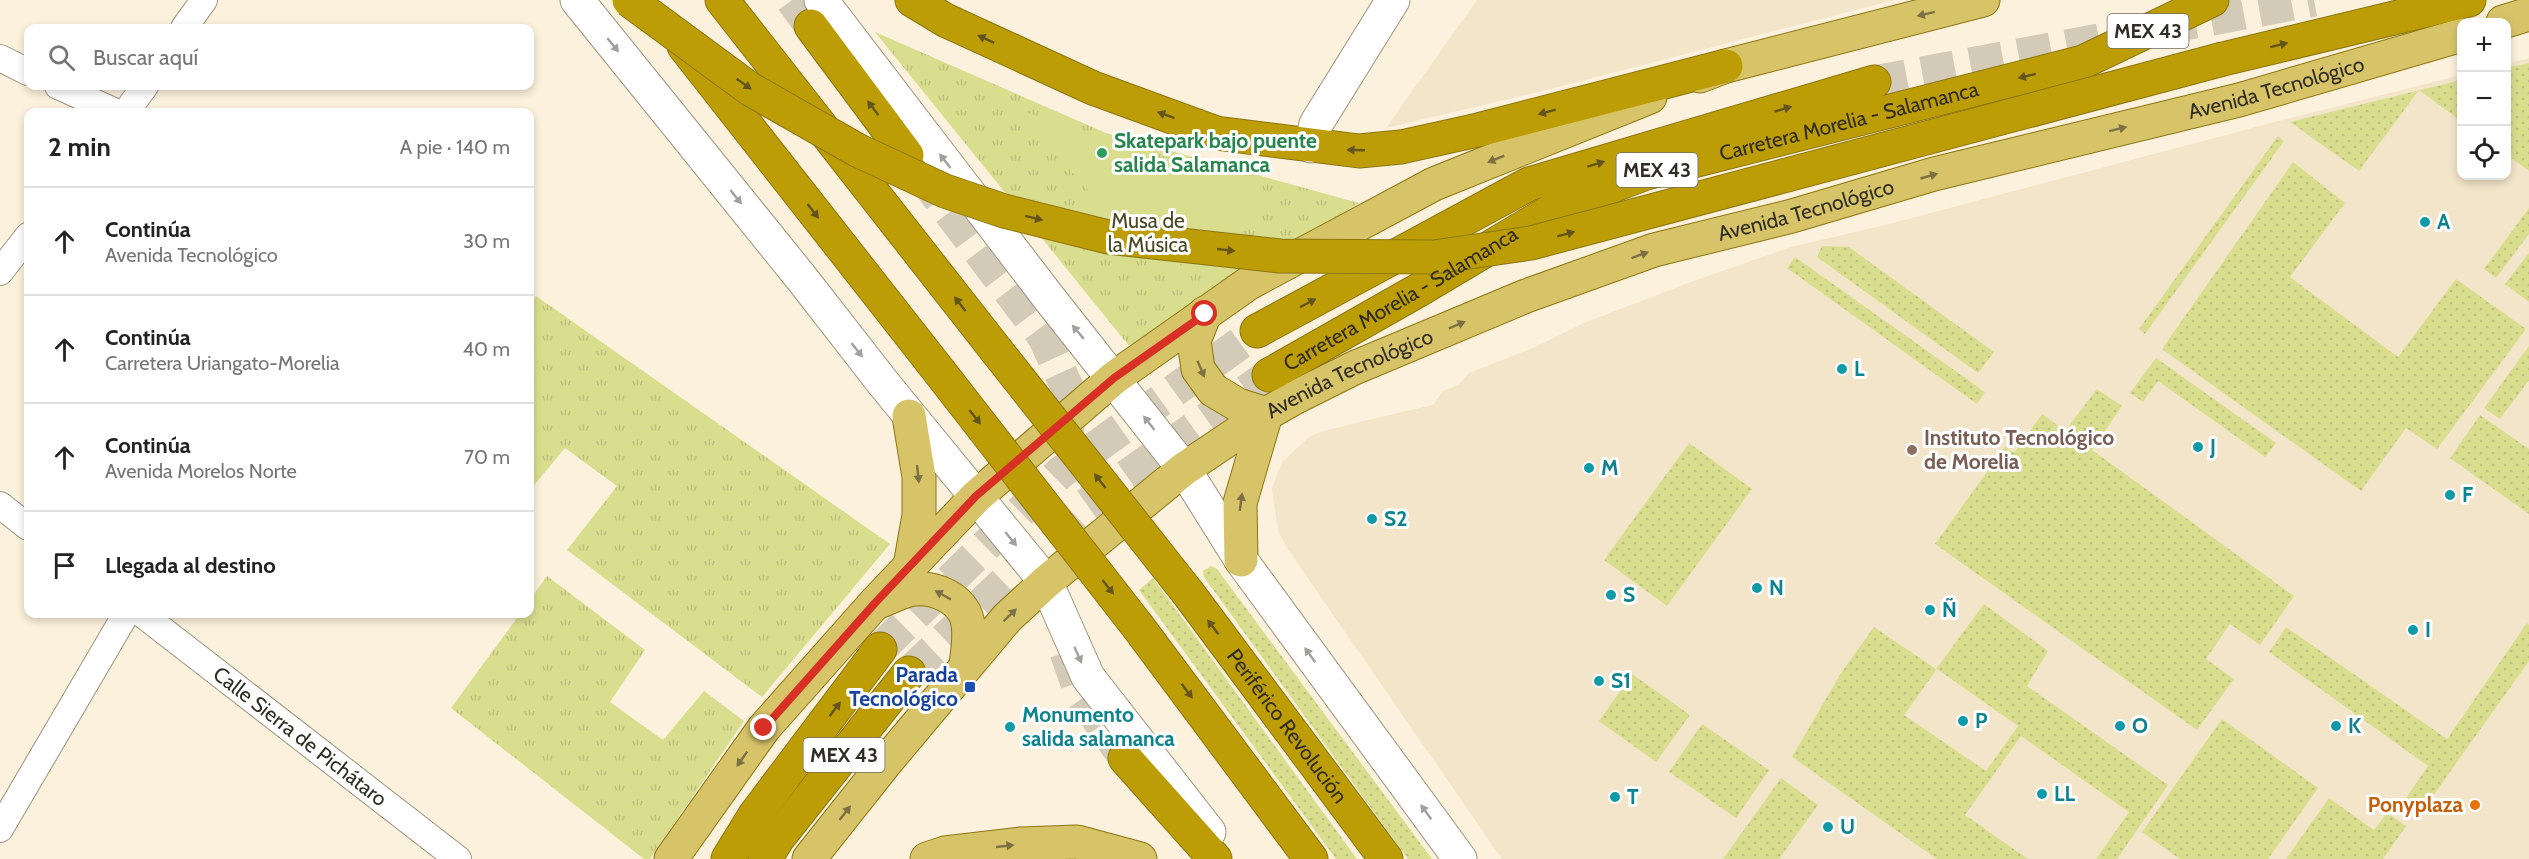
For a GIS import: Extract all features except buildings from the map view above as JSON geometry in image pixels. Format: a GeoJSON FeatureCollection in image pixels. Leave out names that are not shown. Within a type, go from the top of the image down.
{"type":"FeatureCollection","features":[{"type":"Feature","properties":{"kind":"highway"},"geometry":{"type":"LineString","coordinates":[[629,0],[750,88],[856,150],[945,191],[1004,211],[1108,237],[1280,256],[1434,257],[1531,243],[2223,59],[2469,0]]}},
{"type":"Feature","properties":{"kind":"highway"},"geometry":{"type":"LineString","coordinates":[[647,0],[1139,628],[1311,859]]}},
{"type":"Feature","properties":{"kind":"highway","name":"Periférico Revolución"},"geometry":{"type":"LineString","coordinates":[[722,0],[1188,593],[1386,859]]}},
{"type":"Feature","properties":{"kind":"highway"},"geometry":{"type":"LineString","coordinates":[[912,0],[945,21],[1093,88],[1216,133],[1359,150],[1401,147],[1478,130],[1726,66]]}},
{"type":"Feature","properties":{"kind":"highway","name":"Carretera Morelia - Salamanca"},"geometry":{"type":"LineString","coordinates":[[1269,375],[1418,291],[1558,207],[1646,173],[2083,62],[2212,0]]}},
{"type":"Feature","properties":{"kind":"highway"},"geometry":{"type":"LineString","coordinates":[[816,13],[907,155]]}},
{"type":"Feature","properties":{"kind":"highway","name":"Carretera Morelia - Salamanca"},"geometry":{"type":"LineString","coordinates":[[1257,331],[1529,184],[1874,82]]}},
{"type":"Feature","properties":{"kind":"highway","name":"MEX 43"},"geometry":{"type":"LineString","coordinates":[[728,859],[755,815],[880,649]]}},
{"type":"Feature","properties":{"kind":"highway","name":"MEX 43"},"geometry":{"type":"LineString","coordinates":[[765,859],[778,838],[909,673]]}},
{"type":"Feature","properties":{"kind":"highway"},"geometry":{"type":"LineString","coordinates":[[1125,758],[1215,859]]}},
{"type":"Feature","properties":{"kind":"main road"},"geometry":{"type":"LineString","coordinates":[[576,0],[803,280],[909,416],[1046,582],[1088,677],[1230,859]]}},
{"type":"Feature","properties":{"kind":"main road"},"geometry":{"type":"LineString","coordinates":[[1311,146],[1316,124],[1393,0]]}},
{"type":"Feature","properties":{"kind":"main road"},"geometry":{"type":"LineString","coordinates":[[671,859],[764,728],[875,603],[976,496],[1114,378],[1249,283],[1434,184],[1726,66],[1983,0]]}},
{"type":"Feature","properties":{"kind":"main road"},"geometry":{"type":"LineString","coordinates":[[816,13],[1114,378],[1184,469],[1241,560],[1460,859]]}},
{"type":"Feature","properties":{"kind":"main road"},"geometry":{"type":"LineString","coordinates":[[2511,20],[2529,14]]}},
{"type":"Feature","properties":{"kind":"main road","name":"Avenida Tecnológico"},"geometry":{"type":"LineString","coordinates":[[809,859],[966,664],[1007,618],[1046,582],[1184,469],[1266,414],[1365,363],[1526,296],[1654,250],[1792,216],[1934,174],[2239,100],[2457,36]]}},
{"type":"Feature","properties":{"kind":"main road"},"geometry":{"type":"LineString","coordinates":[[1205,314],[1194,341],[1198,369],[1213,390],[1238,405],[1266,414],[1240,503],[1241,560]]}},
{"type":"Feature","properties":{"kind":"main road"},"geometry":{"type":"LineString","coordinates":[[909,416],[919,477],[919,515],[910,566]]}},
{"type":"Feature","properties":{"kind":"main road"},"geometry":{"type":"LineString","coordinates":[[875,603],[913,589],[930,589],[944,594],[960,607],[966,617],[969,639],[966,664]]}},
{"type":"Feature","properties":{"kind":"main road"},"geometry":{"type":"LineString","coordinates":[[927,859],[945,853],[967,850],[1021,844],[1077,842],[1140,859]]}},
{"type":"Feature","properties":{"kind":"street"},"geometry":{"type":"LineString","coordinates":[[187,24],[204,0]]}},
{"type":"Feature","properties":{"kind":"street"},"geometry":{"type":"LineString","coordinates":[[0,58],[24,70]]}},
{"type":"Feature","properties":{"kind":"street"},"geometry":{"type":"LineString","coordinates":[[67,90],[107,108]]}},
{"type":"Feature","properties":{"kind":"street"},"geometry":{"type":"LineString","coordinates":[[129,108],[142,90]]}},
{"type":"Feature","properties":{"kind":"street"},"geometry":{"type":"LineString","coordinates":[[0,272],[24,241]]}},
{"type":"Feature","properties":{"kind":"street"},"geometry":{"type":"LineString","coordinates":[[0,505],[24,524]]}},
{"type":"Feature","properties":{"kind":"street"},"geometry":{"type":"LineString","coordinates":[[0,829],[124,618]]}},
{"type":"Feature","properties":{"kind":"street","name":"Calle Sierra de Pichátaro"},"geometry":{"type":"LineString","coordinates":[[147,618],[458,859]]}},
{"type":"Feature","properties":{"kind":"shaded area"},"geometry":{"type":"Polygon","coordinates":[[[1477,0],[1894,0],[1550,89],[1386,128],[1477,0]]]}},
{"type":"Feature","properties":{"kind":"shaded area","name":"Instituto Tecnológico de Morelia"},"geometry":{"type":"Polygon","coordinates":[[[2529,58],[2529,859],[1502,859],[1287,548],[1278,531],[1272,488],[1282,462],[1309,437],[1320,432],[1433,405],[1443,391],[1458,385],[1469,373],[1533,348],[1584,323],[1791,247],[1889,224],[2457,76],[2457,180],[2511,180],[2511,63],[2529,58]]]}},
{"type":"Feature","properties":{"kind":"green space","name":"Musa de la Música"},"geometry":{"type":"Polygon","coordinates":[[[875,32],[1106,133],[1359,203],[1129,346],[875,32]]]}},
{"type":"Feature","properties":{"kind":"green space"},"geometry":{"type":"Polygon","coordinates":[[[2529,63],[2529,171],[2511,158],[2511,67],[2529,63]]]}},
{"type":"Feature","properties":{"kind":"green space"},"geometry":{"type":"Polygon","coordinates":[[[2457,81],[2457,118],[2419,90],[2457,81]]]}},
{"type":"Feature","properties":{"kind":"green space"},"geometry":{"type":"Polygon","coordinates":[[[2419,90],[2359,171],[2290,122],[2419,90]]]}},
{"type":"Feature","properties":{"kind":"green space","name":"Skatepark bajo puente salida Salamanca"},"geometry":{"type":"Polygon","coordinates":[[[1017,109],[1278,198],[1163,276],[1017,109]]]}},
{"type":"Feature","properties":{"kind":"green space"},"geometry":{"type":"Polygon","coordinates":[[[2278,136],[2284,141],[2145,334],[2139,329],[2278,136]]]}},
{"type":"Feature","properties":{"kind":"green space"},"geometry":{"type":"Polygon","coordinates":[[[2293,162],[2345,203],[2290,277],[2398,357],[2456,279],[2526,329],[2437,449],[2406,428],[2361,491],[2162,349],[2293,162]]]}},
{"type":"Feature","properties":{"kind":"green space"},"geometry":{"type":"Polygon","coordinates":[[[2529,208],[2529,234],[2496,278],[2484,269],[2529,208]]]}},
{"type":"Feature","properties":{"kind":"green space"},"geometry":{"type":"Polygon","coordinates":[[[1822,246],[1849,247],[1994,352],[1978,373],[1817,257],[1822,246]]]}},
{"type":"Feature","properties":{"kind":"green space"},"geometry":{"type":"Polygon","coordinates":[[[2529,253],[2529,302],[2505,284],[2529,253]]]}},
{"type":"Feature","properties":{"kind":"green space"},"geometry":{"type":"Polygon","coordinates":[[[1795,257],[1985,392],[1977,404],[1787,268],[1795,257]]]}},
{"type":"Feature","properties":{"kind":"green space"},"geometry":{"type":"Polygon","coordinates":[[[536,296],[890,544],[762,697],[567,550],[617,486],[565,448],[534,485],[534,299],[536,296]]]}},
{"type":"Feature","properties":{"kind":"green space"},"geometry":{"type":"Polygon","coordinates":[[[2529,346],[2529,380],[2500,419],[2484,408],[2529,346]]]}},
{"type":"Feature","properties":{"kind":"green space"},"geometry":{"type":"Polygon","coordinates":[[[2156,358],[2276,443],[2265,457],[2158,381],[2143,402],[2130,393],[2156,358]]]}},
{"type":"Feature","properties":{"kind":"green space"},"geometry":{"type":"Polygon","coordinates":[[[2097,389],[2122,406],[2092,450],[2294,596],[2260,645],[2230,624],[2206,659],[2234,679],[2197,730],[1935,544],[2005,447],[2014,453],[2042,414],[2065,431],[2097,389]]]}},
{"type":"Feature","properties":{"kind":"green space"},"geometry":{"type":"Polygon","coordinates":[[[2480,415],[2529,449],[2529,514],[2450,458],[2480,415]]]}},
{"type":"Feature","properties":{"kind":"green space"},"geometry":{"type":"Polygon","coordinates":[[[1689,443],[1752,489],[1667,606],[1604,560],[1689,443]]]}},
{"type":"Feature","properties":{"kind":"green space"},"geometry":{"type":"Polygon","coordinates":[[[1211,566],[1217,569],[1432,859],[1408,859],[1204,577],[1203,571],[1211,566]]]}},
{"type":"Feature","properties":{"kind":"green space"},"geometry":{"type":"Polygon","coordinates":[[[547,576],[645,650],[610,702],[663,740],[704,691],[744,721],[650,859],[644,859],[451,708],[517,618],[534,618],[534,594],[547,576]]]}},
{"type":"Feature","properties":{"kind":"green space"},"geometry":{"type":"Polygon","coordinates":[[[1153,578],[1357,859],[1336,859],[1139,590],[1153,578]]]}},
{"type":"Feature","properties":{"kind":"green space"},"geometry":{"type":"Polygon","coordinates":[[[1984,604],[2048,651],[2027,686],[2168,785],[2117,859],[2096,859],[2129,812],[2021,736],[1965,815],[2028,859],[1937,859],[1792,757],[1841,673],[1874,627],[1936,669],[1984,604]],[[1937,669],[1904,715],[1986,771],[2018,726],[1937,669]]]}},
{"type":"Feature","properties":{"kind":"green space"},"geometry":{"type":"Polygon","coordinates":[[[2527,623],[2529,625],[2529,661],[2420,814],[2404,801],[2428,766],[2269,652],[2286,627],[2447,739],[2527,623]]]}},
{"type":"Feature","properties":{"kind":"green space"},"geometry":{"type":"Polygon","coordinates":[[[1632,674],[1690,715],[1656,762],[1599,721],[1632,674]]]}},
{"type":"Feature","properties":{"kind":"green space"},"geometry":{"type":"Polygon","coordinates":[[[2222,719],[2318,788],[2268,859],[2180,859],[2142,832],[2222,719]]]}},
{"type":"Feature","properties":{"kind":"green space"},"geometry":{"type":"Polygon","coordinates":[[[1702,724],[1769,770],[1736,818],[1669,772],[1702,724]]]}},
{"type":"Feature","properties":{"kind":"green space"},"geometry":{"type":"Polygon","coordinates":[[[1781,778],[1818,805],[1779,859],[1723,859],[1781,778]]]}},
{"type":"Feature","properties":{"kind":"green space"},"geometry":{"type":"Polygon","coordinates":[[[2329,798],[2374,830],[2387,813],[2406,826],[2383,859],[2286,859],[2329,798]]]}},
{"type":"Feature","properties":{"kind":"tunnel"},"geometry":{"type":"LineString","coordinates":[[792,0],[811,26]]}},
{"type":"Feature","properties":{"kind":"tunnel"},"geometry":{"type":"LineString","coordinates":[[1874,82],[2314,0]]}},
{"type":"Feature","properties":{"kind":"tunnel"},"geometry":{"type":"LineString","coordinates":[[920,173],[1044,337],[1072,398],[1066,439]]}},
{"type":"Feature","properties":{"kind":"tunnel"},"geometry":{"type":"LineString","coordinates":[[880,649],[1060,473],[1257,331]]}},
{"type":"Feature","properties":{"kind":"tunnel"},"geometry":{"type":"LineString","coordinates":[[909,673],[1086,505],[1269,375]]}},
{"type":"Feature","properties":{"kind":"tunnel"},"geometry":{"type":"LineString","coordinates":[[1066,652],[1081,695],[1125,758]]}},
{"type":"Feature","properties":{"kind":"place","name":"Skatepark bajo puente salida Salamanca"},"geometry":{"type":"Point","coordinates":[1102,153]}},
{"type":"Feature","properties":{"kind":"place","name":"A"},"geometry":{"type":"Point","coordinates":[2425,222]}},
{"type":"Feature","properties":{"kind":"place","name":"L"},"geometry":{"type":"Point","coordinates":[1842,369]}},
{"type":"Feature","properties":{"kind":"place","name":"J"},"geometry":{"type":"Point","coordinates":[2198,447]}},
{"type":"Feature","properties":{"kind":"place","name":"Instituto Tecnológico de Morelia"},"geometry":{"type":"Point","coordinates":[1912,450]}},
{"type":"Feature","properties":{"kind":"place","name":"M"},"geometry":{"type":"Point","coordinates":[1589,468]}},
{"type":"Feature","properties":{"kind":"place","name":"F"},"geometry":{"type":"Point","coordinates":[2450,495]}},
{"type":"Feature","properties":{"kind":"place","name":"S2"},"geometry":{"type":"Point","coordinates":[1372,519]}},
{"type":"Feature","properties":{"kind":"place","name":"N"},"geometry":{"type":"Point","coordinates":[1757,588]}},
{"type":"Feature","properties":{"kind":"place","name":"S"},"geometry":{"type":"Point","coordinates":[1611,595]}},
{"type":"Feature","properties":{"kind":"place","name":"Ñ"},"geometry":{"type":"Point","coordinates":[1930,610]}},
{"type":"Feature","properties":{"kind":"place","name":"I"},"geometry":{"type":"Point","coordinates":[2413,630]}},
{"type":"Feature","properties":{"kind":"place","name":"S1"},"geometry":{"type":"Point","coordinates":[1599,681]}},
{"type":"Feature","properties":{"kind":"place","name":"Parada Tecnológico"},"geometry":{"type":"Point","coordinates":[970,687]}},
{"type":"Feature","properties":{"kind":"place","name":"P"},"geometry":{"type":"Point","coordinates":[1963,721]}},
{"type":"Feature","properties":{"kind":"place","name":"O"},"geometry":{"type":"Point","coordinates":[2120,726]}},
{"type":"Feature","properties":{"kind":"place","name":"K"},"geometry":{"type":"Point","coordinates":[2336,726]}},
{"type":"Feature","properties":{"kind":"place","name":"Monumento salida salamanca"},"geometry":{"type":"Point","coordinates":[1010,727]}},
{"type":"Feature","properties":{"kind":"place","name":"LL"},"geometry":{"type":"Point","coordinates":[2042,794]}},
{"type":"Feature","properties":{"kind":"place","name":"T"},"geometry":{"type":"Point","coordinates":[1615,797]}},
{"type":"Feature","properties":{"kind":"place","name":"Ponyplaza"},"geometry":{"type":"Point","coordinates":[2475,805]}},
{"type":"Feature","properties":{"kind":"place","name":"U"},"geometry":{"type":"Point","coordinates":[1828,827]}},
{"type":"Feature","properties":{"kind":"route"},"geometry":{"type":"LineString","coordinates":[[764,728],[875,603],[976,496],[1114,378],[1205,314]]}}]}
